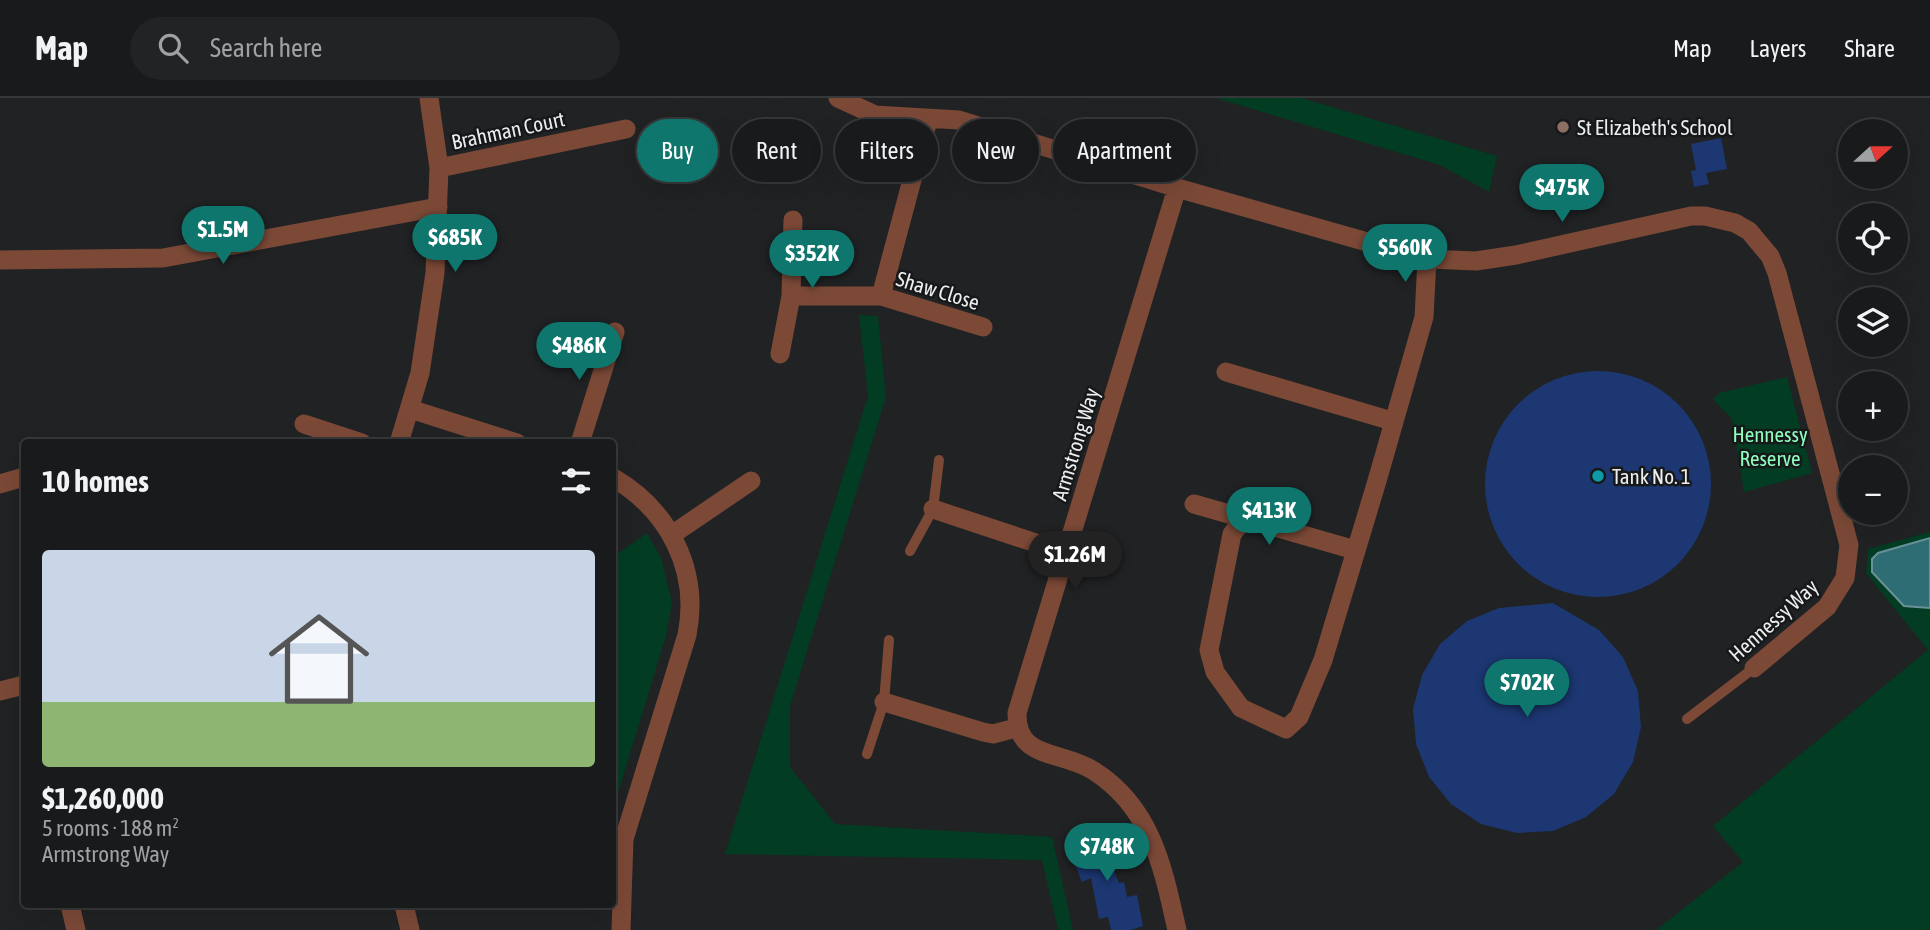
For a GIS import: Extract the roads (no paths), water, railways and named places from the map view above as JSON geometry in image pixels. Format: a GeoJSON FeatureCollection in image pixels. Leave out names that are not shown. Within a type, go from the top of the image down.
{"type":"FeatureCollection","features":[{"type":"Feature","properties":{"kind":"street"},"geometry":{"type":"LineString","coordinates":[[400,439],[419,373],[435,273],[439,168],[429,98]]}},
{"type":"Feature","properties":{"kind":"street","name":"Hennessy Way"},"geometry":{"type":"LineString","coordinates":[[838,98],[875,115],[917,119]]}},
{"type":"Feature","properties":{"kind":"street","name":"Hennessy Way"},"geometry":{"type":"LineString","coordinates":[[938,120],[959,120],[1177,188],[1433,259],[1476,261],[1516,255],[1691,216],[1735,223],[1761,243],[1777,273],[1849,553],[1845,578],[1827,607],[1754,668]]}},
{"type":"Feature","properties":{"kind":"street","name":"Brahman Court"},"geometry":{"type":"LineString","coordinates":[[439,168],[626,129]]}},
{"type":"Feature","properties":{"kind":"street","name":"Shaw Close"},"geometry":{"type":"LineString","coordinates":[[881,296],[911,182]]}},
{"type":"Feature","properties":{"kind":"street","name":"Armstrong Way"},"geometry":{"type":"LineString","coordinates":[[1016,728],[1017,713],[1177,188]]}},
{"type":"Feature","properties":{"kind":"street"},"geometry":{"type":"LineString","coordinates":[[0,260],[163,258],[438,207]]}},
{"type":"Feature","properties":{"kind":"street"},"geometry":{"type":"LineString","coordinates":[[780,354],[791,296],[793,220]]}},
{"type":"Feature","properties":{"kind":"street"},"geometry":{"type":"LineString","coordinates":[[1244,519],[1232,534],[1209,650],[1216,672],[1241,708],[1280,729],[1286,729],[1299,718],[1311,690],[1426,309],[1434,299],[1433,259]]}},
{"type":"Feature","properties":{"kind":"street","name":"Shaw Close"},"geometry":{"type":"LineString","coordinates":[[791,296],[881,296],[983,327]]}},
{"type":"Feature","properties":{"kind":"street"},"geometry":{"type":"LineString","coordinates":[[581,439],[615,332]]}},
{"type":"Feature","properties":{"kind":"street"},"geometry":{"type":"LineString","coordinates":[[1226,372],[1392,421]]}},
{"type":"Feature","properties":{"kind":"street"},"geometry":{"type":"LineString","coordinates":[[410,409],[504,439]]}},
{"type":"Feature","properties":{"kind":"street"},"geometry":{"type":"LineString","coordinates":[[304,424],[350,439]]}},
{"type":"Feature","properties":{"kind":"street"},"geometry":{"type":"LineString","coordinates":[[0,484],[21,478]]}},
{"type":"Feature","properties":{"kind":"street"},"geometry":{"type":"LineString","coordinates":[[616,480],[643,498],[673,534],[686,573],[690,619],[624,839],[621,930]]}},
{"type":"Feature","properties":{"kind":"street"},"geometry":{"type":"LineString","coordinates":[[673,534],[751,481]]}},
{"type":"Feature","properties":{"kind":"street"},"geometry":{"type":"LineString","coordinates":[[1194,503],[1355,550]]}},
{"type":"Feature","properties":{"kind":"street"},"geometry":{"type":"LineString","coordinates":[[933,509],[1066,553]]}},
{"type":"Feature","properties":{"kind":"street"},"geometry":{"type":"LineString","coordinates":[[0,691],[21,690]]}},
{"type":"Feature","properties":{"kind":"street"},"geometry":{"type":"LineString","coordinates":[[884,702],[993,734],[1016,728],[1028,746],[1072,760],[1095,772],[1139,814],[1161,858],[1177,930]]}},
{"type":"Feature","properties":{"kind":"street"},"geometry":{"type":"LineString","coordinates":[[71,908],[76,930]]}},
{"type":"Feature","properties":{"kind":"street"},"geometry":{"type":"LineString","coordinates":[[405,908],[410,930]]}},
{"type":"Feature","properties":{"kind":"lane"},"geometry":{"type":"LineString","coordinates":[[910,551],[933,509],[939,460]]}},
{"type":"Feature","properties":{"kind":"lane"},"geometry":{"type":"LineString","coordinates":[[867,754],[884,702],[889,639]]}},
{"type":"Feature","properties":{"kind":"lane","name":"Hennessy Way"},"geometry":{"type":"LineString","coordinates":[[1687,719],[1718,699],[1754,668]]}},
{"type":"Feature","properties":{"kind":"water"},"geometry":{"type":"Polygon","coordinates":[[[1930,538],[1930,608],[1904,606],[1872,572],[1872,559],[1878,553],[1930,538]]]}},
{"type":"Feature","properties":{"kind":"place","name":"St Elizabeth's School"},"geometry":{"type":"Point","coordinates":[1563,127]}},
{"type":"Feature","properties":{"kind":"place","name":"Tank No. 1"},"geometry":{"type":"Point","coordinates":[1598,476]}},
{"type":"Feature","properties":{"kind":"park label","name":"Hennessy Reserve"},"geometry":{"type":"Point","coordinates":[1770,446]}}]}
